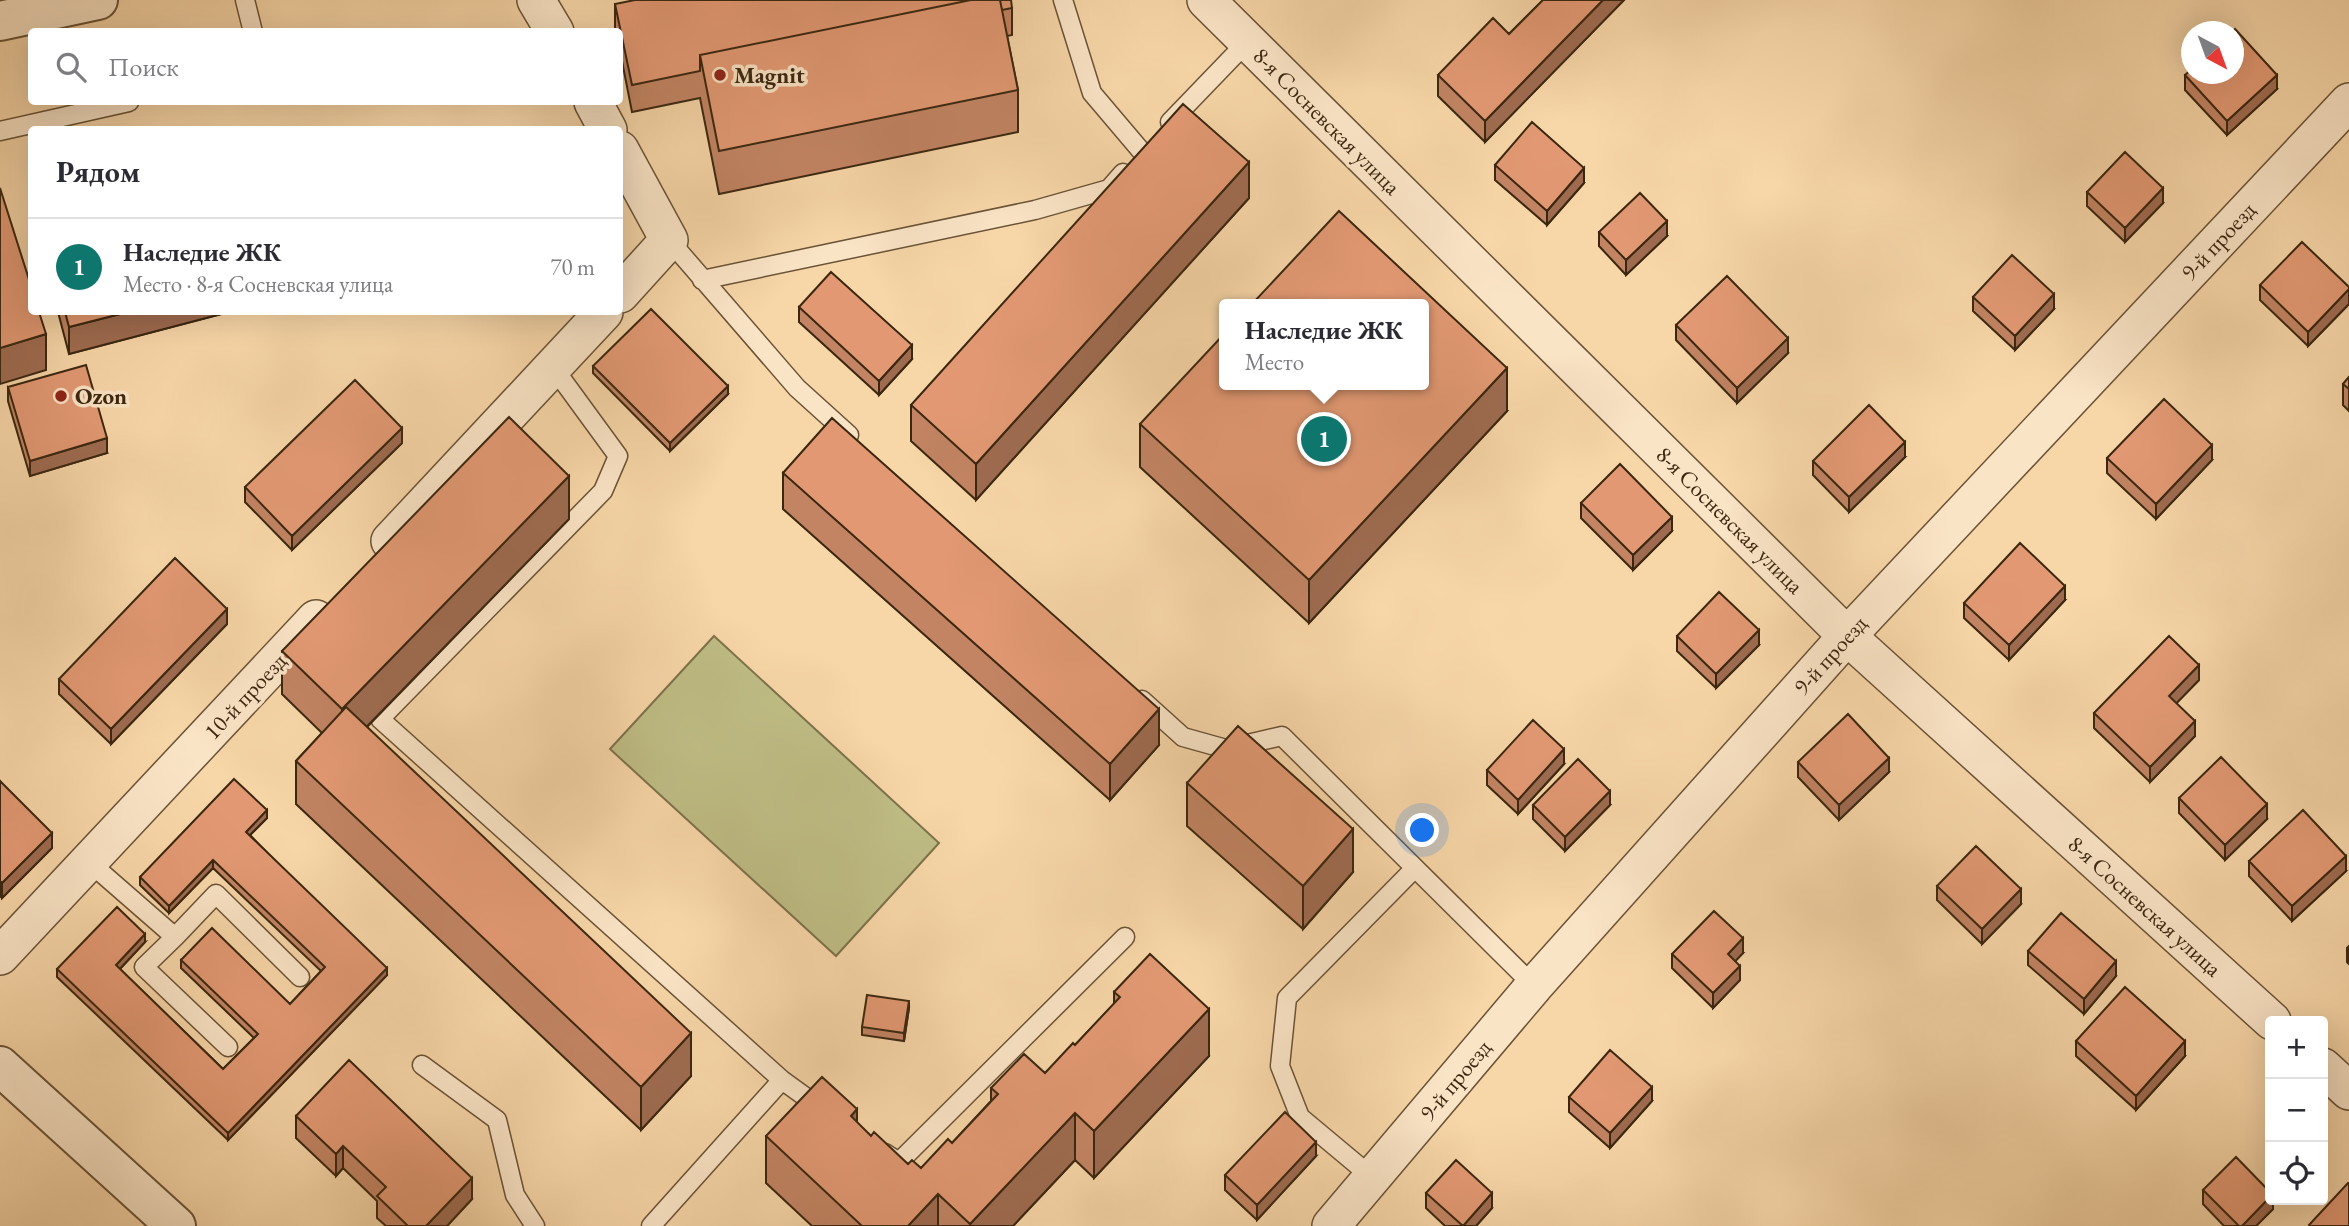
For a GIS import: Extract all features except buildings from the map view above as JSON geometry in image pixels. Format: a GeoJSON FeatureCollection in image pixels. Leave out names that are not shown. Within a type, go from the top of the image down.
{"type":"FeatureCollection","features":[{"type":"Feature","properties":{"kind":"street"},"geometry":{"type":"LineString","coordinates":[[0,20],[98,0]]}},
{"type":"Feature","properties":{"kind":"street"},"geometry":{"type":"LineString","coordinates":[[536,0],[553,28]]}},
{"type":"Feature","properties":{"kind":"street","name":"8-я Сосневская улица"},"geometry":{"type":"LineString","coordinates":[[1206,0],[1847,636],[2266,1016]]}},
{"type":"Feature","properties":{"kind":"street","name":"9-й проезд"},"geometry":{"type":"LineString","coordinates":[[1343,1222],[1373,1178],[1534,986],[1847,636],[2349,102]]}},
{"type":"Feature","properties":{"kind":"street"},"geometry":{"type":"LineString","coordinates":[[595,105],[606,126]]}},
{"type":"Feature","properties":{"kind":"street"},"geometry":{"type":"LineString","coordinates":[[623,156],[668,240],[623,291]]}},
{"type":"Feature","properties":{"kind":"street"},"geometry":{"type":"LineString","coordinates":[[369,563],[601,315]]}},
{"type":"Feature","properties":{"kind":"street","name":"10-й проезд"},"geometry":{"type":"LineString","coordinates":[[0,956],[341,593]]}},
{"type":"Feature","properties":{"kind":"street"},"geometry":{"type":"LineString","coordinates":[[0,1066],[176,1226]]}},
{"type":"Feature","properties":{"kind":"street"},"geometry":{"type":"LineString","coordinates":[[2328,1072],[2349,1091]]}},
{"type":"Feature","properties":{"kind":"lane"},"geometry":{"type":"LineString","coordinates":[[245,0],[252,28]]}},
{"type":"Feature","properties":{"kind":"lane"},"geometry":{"type":"LineString","coordinates":[[1063,0],[1092,93],[1151,142]]}},
{"type":"Feature","properties":{"kind":"lane"},"geometry":{"type":"LineString","coordinates":[[702,280],[1035,210],[1109,189],[1247,42]]}},
{"type":"Feature","properties":{"kind":"lane"},"geometry":{"type":"LineString","coordinates":[[0,131],[116,105]]}},
{"type":"Feature","properties":{"kind":"lane"},"geometry":{"type":"LineString","coordinates":[[668,240],[797,388],[858,443]]}},
{"type":"Feature","properties":{"kind":"lane"},"geometry":{"type":"LineString","coordinates":[[554,367],[618,456],[603,491],[380,719],[782,1080],[835,1118]]}},
{"type":"Feature","properties":{"kind":"lane"},"geometry":{"type":"LineString","coordinates":[[1132,691],[1183,737],[1227,749],[1282,736],[1534,986]]}},
{"type":"Feature","properties":{"kind":"lane"},"geometry":{"type":"LineString","coordinates":[[89,862],[175,937]]}},
{"type":"Feature","properties":{"kind":"lane"},"geometry":{"type":"LineString","coordinates":[[1373,1178],[1300,1117],[1280,1066],[1287,999],[1415,868]]}},
{"type":"Feature","properties":{"kind":"lane"},"geometry":{"type":"LineString","coordinates":[[228,1047],[144,967],[216,894],[300,977]]}},
{"type":"Feature","properties":{"kind":"lane"},"geometry":{"type":"LineString","coordinates":[[867,1140],[899,1162],[1125,937]]}},
{"type":"Feature","properties":{"kind":"lane"},"geometry":{"type":"LineString","coordinates":[[422,1065],[498,1119],[515,1195],[535,1226]]}},
{"type":"Feature","properties":{"kind":"lane"},"geometry":{"type":"LineString","coordinates":[[651,1226],[782,1080]]}},
{"type":"Feature","properties":{"kind":"shaded area"},"geometry":{"type":"Polygon","coordinates":[[[714,636],[939,843],[836,956],[610,749],[714,636]]]}},
{"type":"Feature","properties":{"kind":"place","name":"Magnit"},"geometry":{"type":"Point","coordinates":[720,75]}},
{"type":"Feature","properties":{"kind":"place","name":"Ozon"},"geometry":{"type":"Point","coordinates":[61,396]}},
{"type":"Feature","properties":{"kind":"place","name":"Наследие ЖК"},"geometry":{"type":"Point","coordinates":[1324,439]}}]}
